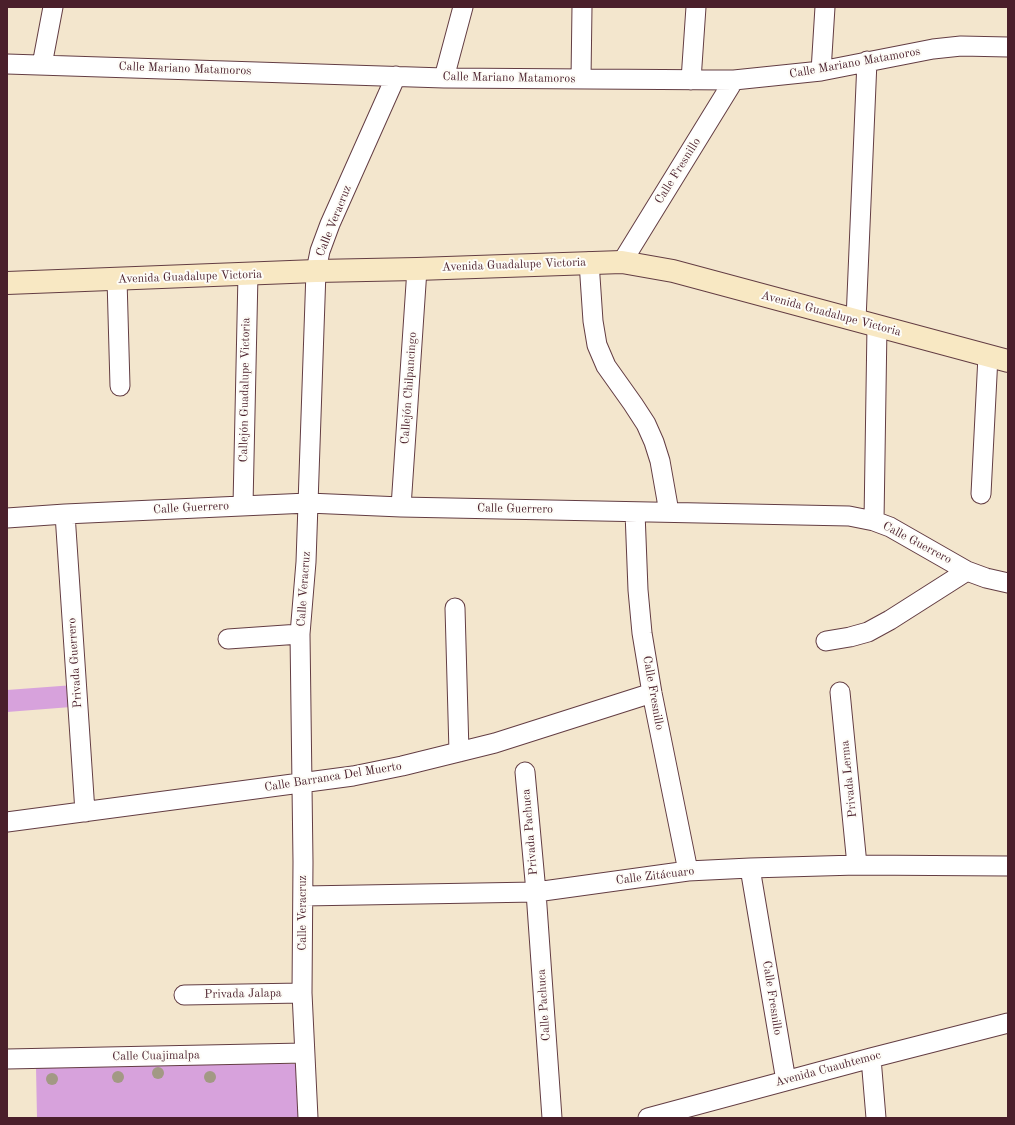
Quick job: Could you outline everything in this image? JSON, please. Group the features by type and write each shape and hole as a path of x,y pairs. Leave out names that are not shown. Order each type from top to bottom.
{"main road":[{"name":"Avenida Guadalupe Victoria","path":"7,283 316,271 622,262 673,271 998,358"}],"street":[{"path":"42,65 53,7"},
{"path":"444,78 463,7"},
{"path":"581,79 582,7"},
{"path":"691,80 696,7"},
{"path":"821,71 825,7"},
{"name":"Calle Mariano Matamoros","path":"7,64 444,78 734,80 821,71 933,49 990,46 1008,47"},
{"path":"856,320 867,62"},
{"name":"Calle Veracruz","path":"308,1118 302,993 303,896 300,634 306,562 316,271 320,251 330,224 396,76"},
{"name":"Calle Fresnillo","path":"622,262 734,80"},
{"path":"588,262 593,321 597,344 606,366 646,424 654,442 660,461 670,512"},
{"name":"Callejón Chilpancingo","path":"401,507 418,269"},
{"name":"Callejón Guadalupe Victoria","path":"243,505 248,274"},
{"path":"117,279 120,386"},
{"path":"874,521 877,326"},
{"path":"981,494 998,358"},
{"name":"Calle Guerrero","path":"7,518 243,505 308,503 401,507 849,516 874,521 890,527 967,571 986,578 1008,583"},
{"name":"Calle Fresnillo","path":"635,512 638,590 642,633 652,693 688,871"},
{"name":"Privada Guerrero","path":"65,514 86,812"},
{"path":"826,641 850,638 868,632 890,620 967,571"},
{"path":"455,608 459,752"},
{"path":"228,639 300,634"},
{"name":"Privada Lerma","path":"840,692 857,865"},
{"name":"Calle Barranca Del Muerto","path":"7,822 353,776 495,743 652,693"},
{"name":"Privada Pachuca","path":"524,772 536,892"},
{"name":"Calle Zitácuaro","path":"303,896 536,892 688,871 750,868 857,865 1008,866"},
{"name":"Calle Fresnillo","path":"750,868 786,1081"},
{"name":"Calle Pachuca","path":"536,892 552,1118"},
{"name":"Privada Jalapa","path":"184,995 302,993"},
{"name":"Avenida Cuauhtemoc","path":"648,1118 1008,1023"},
{"name":"Calle Cuajimalpa","path":"7,1059 304,1053"},
{"path":"871,1058 876,1118"}],"building":[{"path":"74,685 71,707 7,712 7,690"},
{"path":"303,1064 306,1118 37,1118 36,1067"}]}
